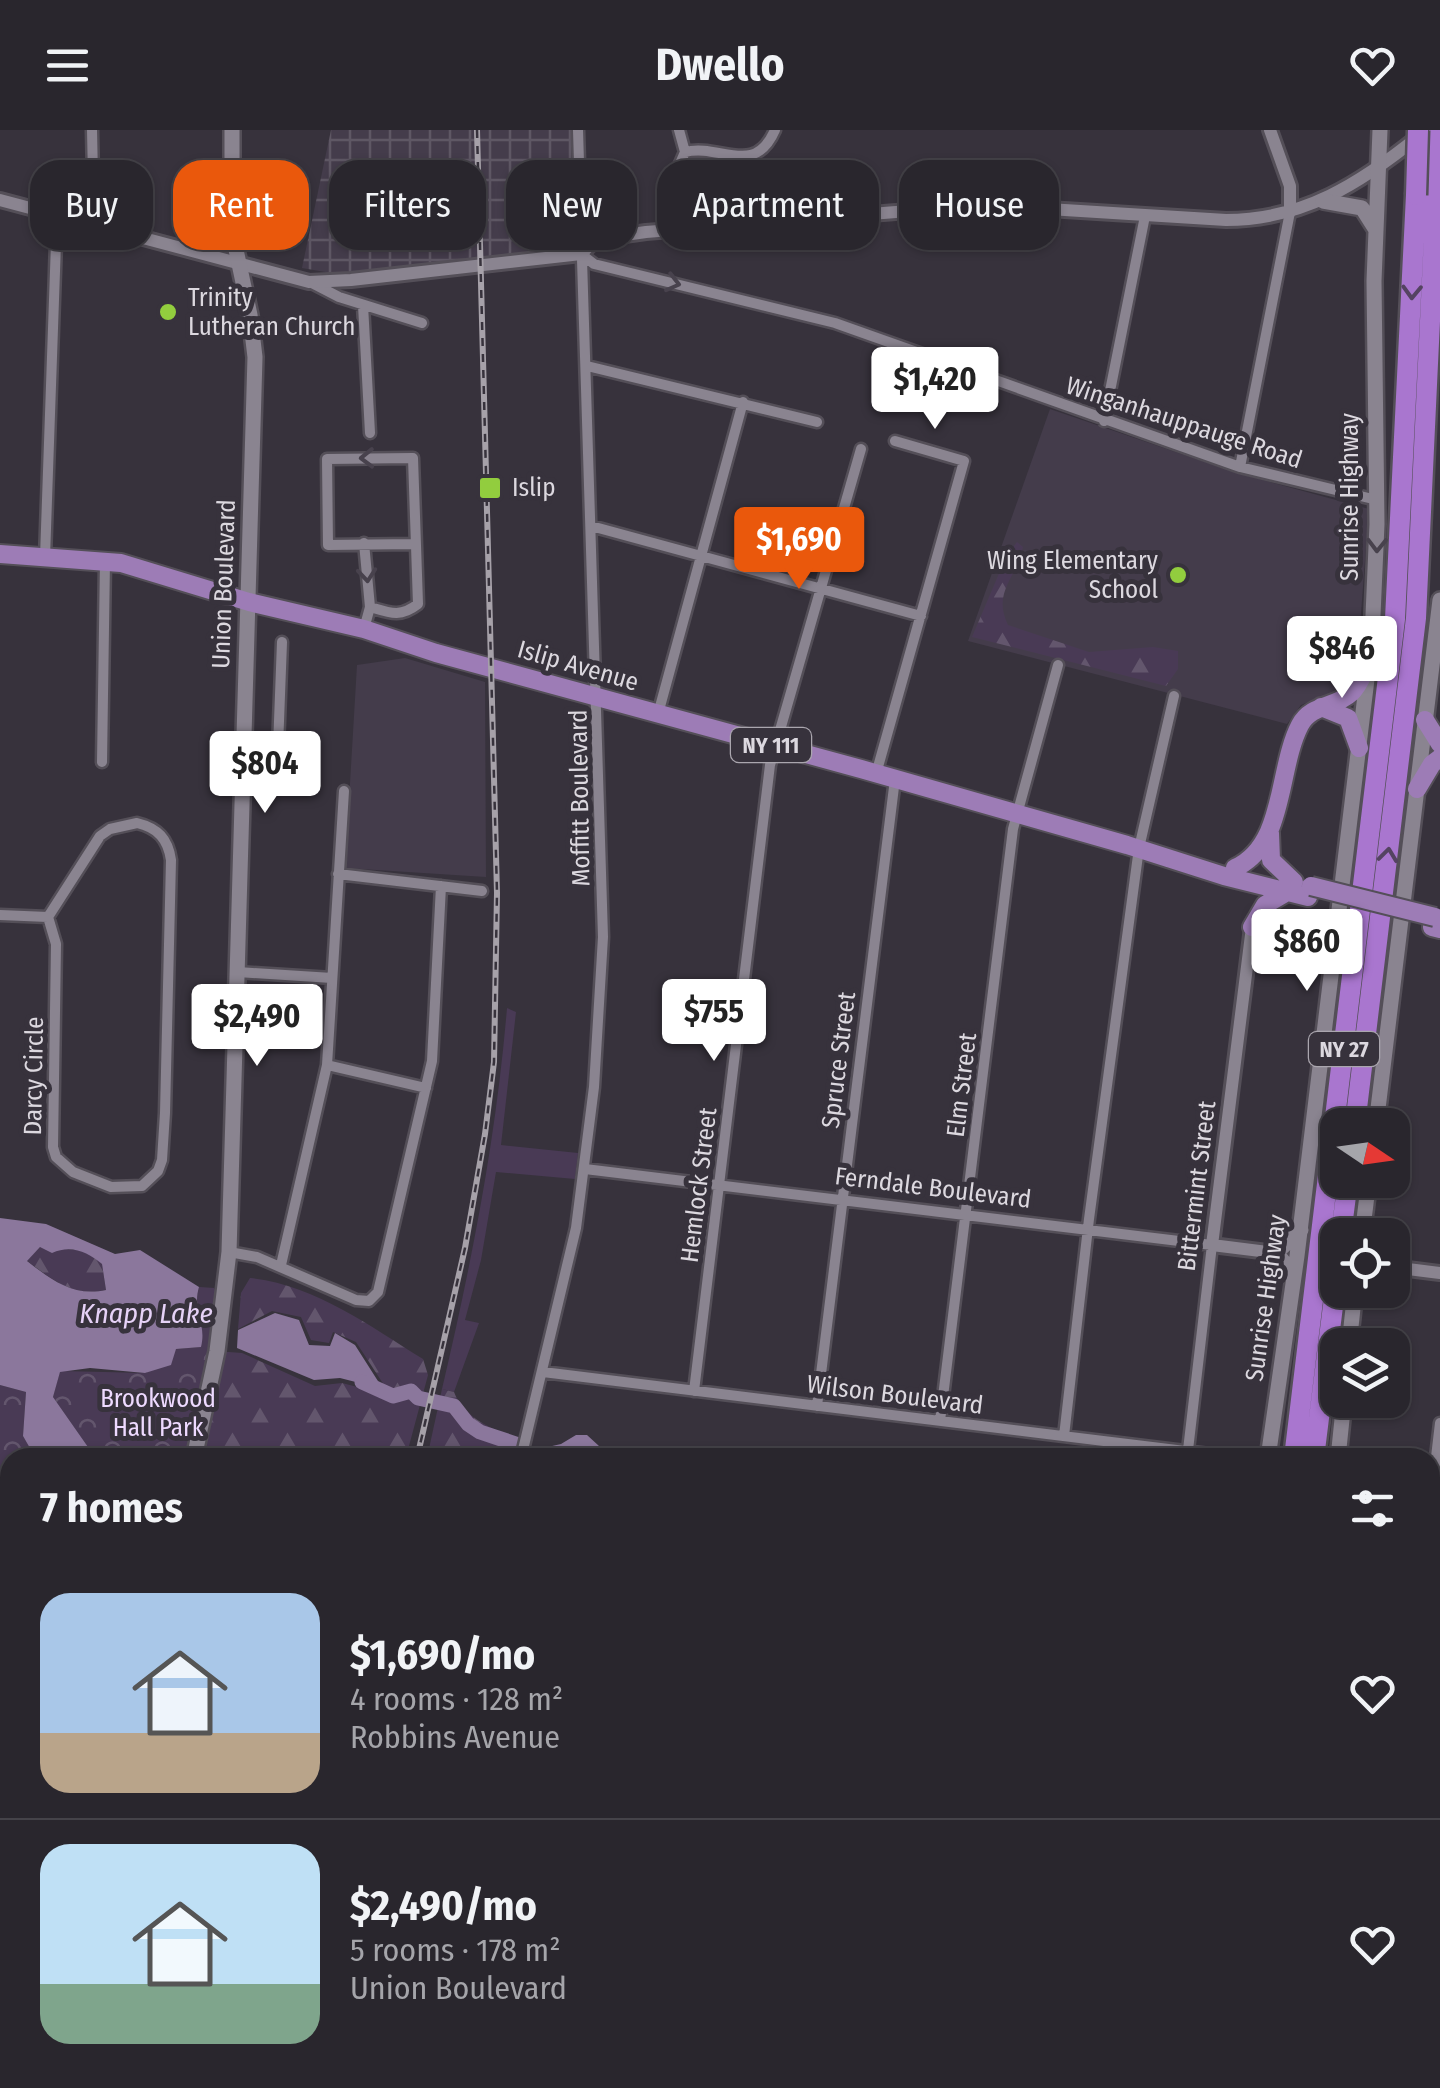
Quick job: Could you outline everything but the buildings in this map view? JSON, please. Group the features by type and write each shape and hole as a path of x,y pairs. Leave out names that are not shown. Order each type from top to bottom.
{"highway":[{"name":"Sunrise Highway","path":"1295,1448 1395,619 1418,130"},
{"name":"NY 27","path":"1357,1108 1416,618 1438,130"},
{"path":"1317,1448 1333,1308"},
{"path":"1286,1448 1303,1378"}],"main road":[{"name":"Union Boulevard","path":"196,1448 214,1370 229,1252 249,602 255,357 232,231 232,130"},
{"name":"Sunrise Highway","path":"1269,1448 1294,1282 1370,660 1377,500 1376,230 1380,130"},
{"path":"1324,201 1358,206 1368,214 1376,230"},
{"name":"Islip Avenue","path":"0,554 121,563 249,602 371,631 597,698 1139,848 1437,923"},
{"path":"1378,1108 1440,600"},
{"path":"1252,927 1239,875 1254,858 1270,828 1299,726 1308,714 1351,693 1370,660"},
{"path":"1320,707 1348,718 1359,748"},
{"path":"1426,720 1440,744"},
{"path":"1417,789 1428,768 1440,758"},
{"path":"1252,927 1264,905 1300,890 1271,860 1270,828"},
{"path":"1294,1282 1288,1266 1276,1252 1300,1230"},
{"path":"1339,1448 1342,1418"}],"street":[{"path":"92,130 93,160"},
{"name":"Moffitt Boulevard","path":"524,1448 576,1228 594,1086 603,937 578,130"},
{"path":"679,130 682,160"},
{"path":"684,152 698,148 740,158 756,154 775,130"},
{"path":"1240,467 1290,212 1290,186 1270,130"},
{"path":"879,213 971,205 1238,220 1290,212 1324,201 1378,168 1427,130"},
{"path":"0,200 30,207"},
{"path":"1104,421 1145,216"},
{"path":"309,282 582,254 596,239 657,232"},
{"path":"153,239 309,282 348,300 422,323"},
{"path":"46,556 56,250"},
{"name":"Winganhauppauge Road","path":"582,254 594,264 835,323 1240,467 1377,500"},
{"path":"348,300 351,280"},
{"path":"363,304 370,433"},
{"path":"587,366 817,422"},
{"path":"658,714 743,402"},
{"path":"876,774 964,461 895,442"},
{"name":"Hemlock Street","path":"694,1390 770,765 861,449"},
{"path":"370,607 406,614 418,604 413,458 326,459 328,545 414,544"},
{"path":"592,526 921,616"},
{"path":"364,543 371,631"},
{"path":"102,762 104,561"},
{"path":"371,631 385,612"},
{"path":"276,774 282,642"},
{"name":"Elm Street","path":"940,1421 1017,814 1058,665"},
{"path":"1064,1436 1139,848 1174,696"},
{"path":"244,749 278,750"},
{"name":"Spruce Street","path":"817,1406 895,779"},
{"path":"281,1265 327,1065 344,791"},
{"name":"Darcy Circle","path":"136,823 156,830 164,838 171,860 162,1160 158,1171 142,1186 122,1189 96,1182 73,1172 56,1157 56,944 48,917 100,836 110,828 136,823"},
{"path":"338,874 482,891"},
{"path":"229,1252 281,1265 356,1300 369,1301 378,1292 432,1062 441,886"},
{"path":"0,916 48,917"},
{"name":"Bittermint Street","path":"1188,1448 1252,927"},
{"path":"238,972 332,978"},
{"path":"327,1065 426,1088"},
{"name":"Ferndale Boulevard","path":"585,1169 1276,1252"},
{"path":"1410,1269 1440,1273"},
{"name":"Wilson Boulevard","path":"543,1372 1170,1448"},
{"path":"1437,1448 1440,1423"}],"shaded area":[{"path":"331,130 571,130 572,160 506,160 506,250 557,250 343,275 302,268 309,250"},
{"name":"Wing Elementary School","path":"1050,409 1237,473 1369,509 1358,652 1355,672 1346,687 1301,705 1287,724 968,641"},
{"path":"405,658 485,682 486,877 345,868 357,665"}],"green space":[{"path":"1017,542 1023,547 1003,603 1008,625 1089,652 1153,647 1178,651 1178,669 1166,686 972,637 1006,557"},
{"path":"507,1008 516,1012 501,1145 578,1153 575,1179 496,1172 481,1260 465,1320 479,1323 454,1392 442,1389 482,1200"},
{"path":"40,1247 88,1251 102,1264 106,1290 83,1291 54,1280 26,1260"},
{"path":"250,1278 296,1289 362,1320 423,1359 428,1375 408,1448 103,1448 144,1377 201,1350 242,1353 315,1386 342,1383 380,1393 384,1385 356,1342 333,1332 329,1343 311,1340 301,1317 272,1311 238,1329 241,1293"},
{"name":"Brookwood Hall Park","path":"199,1287 214,1288 223,1308 195,1448 89,1448 53,1397 60,1371 146,1373 176,1349 200,1347 202,1331 197,1303"},
{"path":"0,1385 26,1392 23,1436 30,1448 0,1448"},
{"path":"442,1389 454,1392 465,1409 481,1422 520,1440 517,1448 429,1448"}],"water":[{"name":"Knapp Lake","path":"0,1218 46,1224 115,1254 140,1250 199,1287 201,1347 176,1349 171,1365 145,1373 90,1368 60,1372 53,1397 89,1448 30,1448 23,1436 26,1392 0,1385","holes":["40,1247 52,1253 85,1253 102,1264 106,1290 73,1289 27,1261"]},
{"name":"Knapp Lake","path":"275,1313 299,1320 309,1345 330,1346 335,1333 355,1345 383,1389 340,1378 314,1380 237,1348 238,1330"},
{"path":"576,1435 587,1435 601,1448 543,1448"}],"waterway":[{"path":"362,1382 393,1396 411,1391 418,1398 454,1406 480,1432 516,1444"}],"railway":[{"path":"419,1448 465,1248 494,1062 497,893 477,130"}],"place":[{"name":"Trinity Lutheran Church","path":"168,312"},
{"name":"Islip","path":"490,488"},
{"name":"Wing Elementary School","path":"1178,575"}]}
